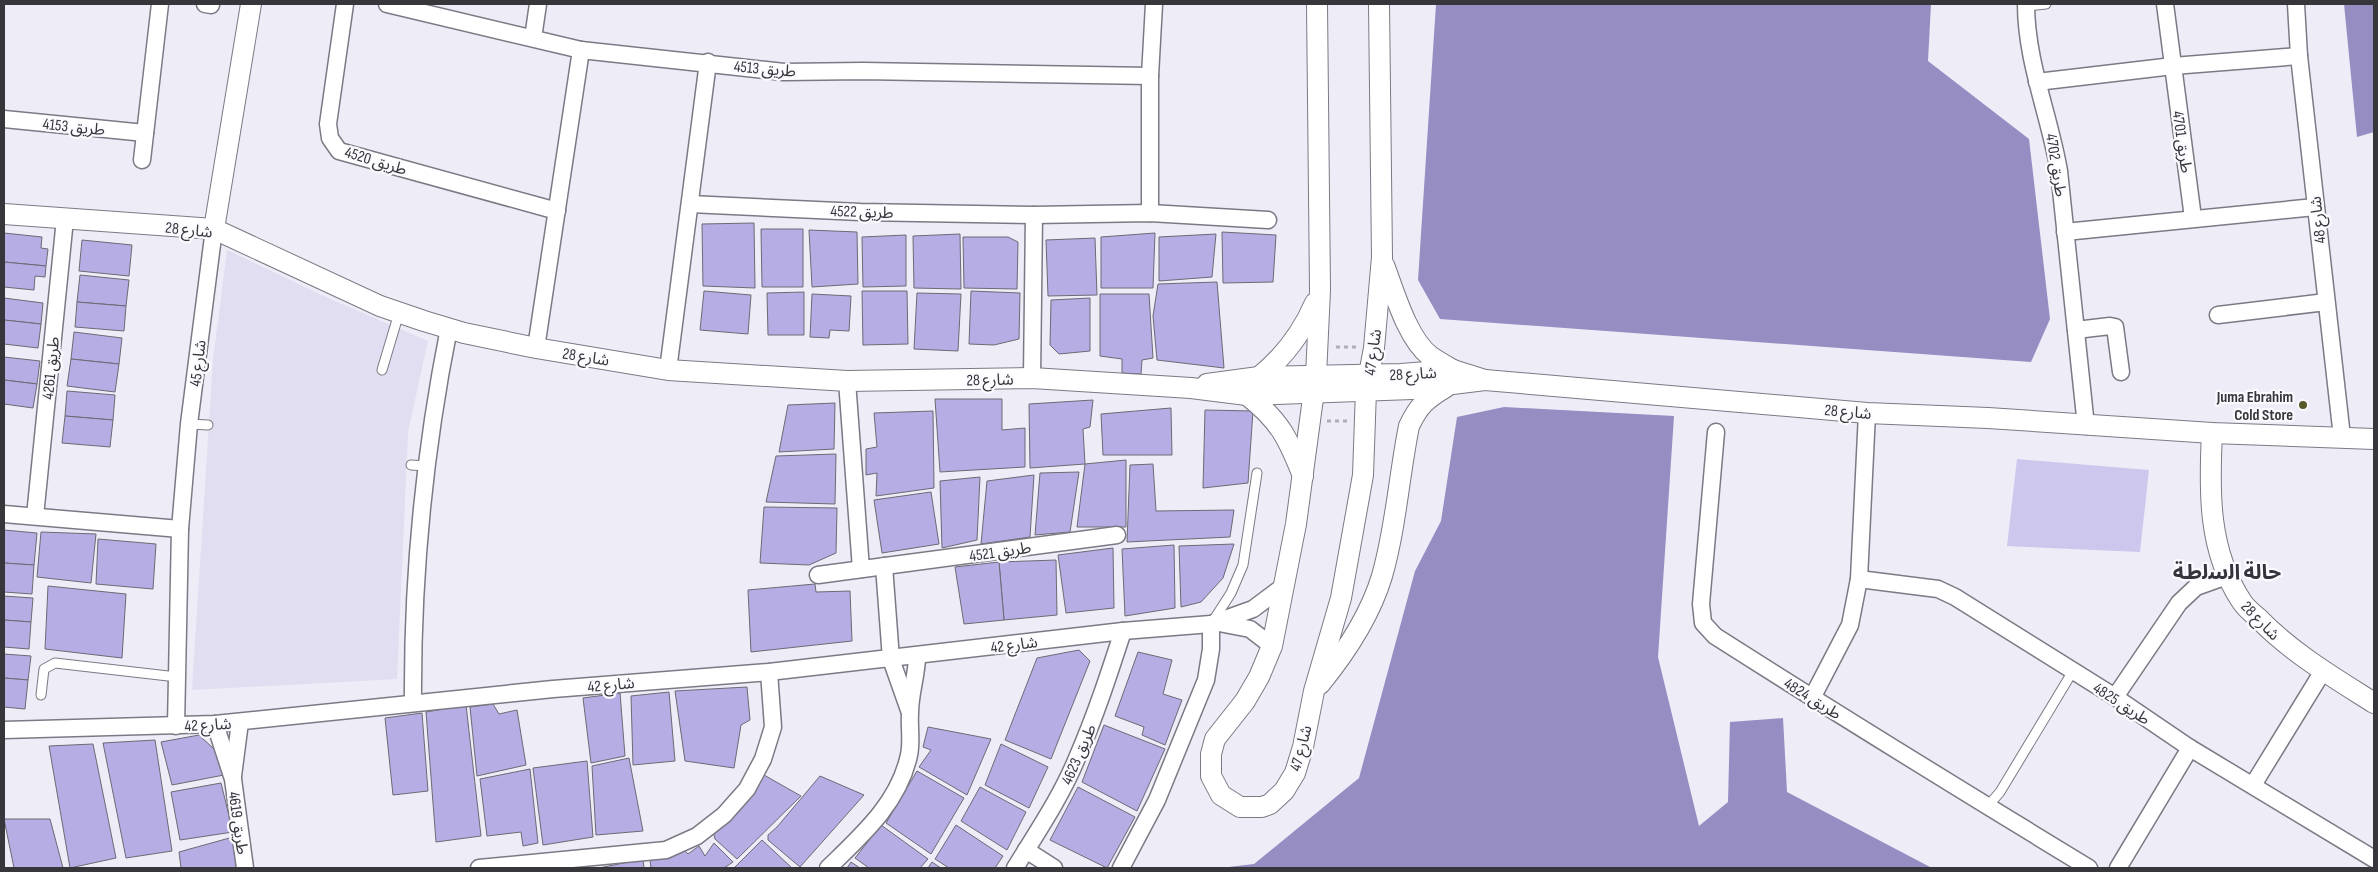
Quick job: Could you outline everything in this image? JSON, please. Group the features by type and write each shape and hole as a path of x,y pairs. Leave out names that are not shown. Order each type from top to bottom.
{"street":[{"path":"142,160 160,4"},
{"name":"شارع 45","path":"176,726 180,529 189,424 214,229 251,4"},
{"name":"طريق 4520","path":"345,4 328,124 330,138 339,151 557,211"},
{"path":"533,38 538,4"},
{"path":"1150,212 1150,76 1154,4"},
{"name":"شارع 47","path":"1317,4 1320,290 1315,385 1303,476 1285,585 1272,646 1259,677 1245,701 1214,738 1211,754 1211,776 1221,795 1240,807 1262,807 1270,804 1284,791 1295,772 1303,747 1314,691 1341,598 1363,475 1367,382 1374,348 1382,257 1379,4"},
{"name":"طريق 4701","path":"2165,4 2193,218"},
{"name":"شارع 48","path":"2296,4 2299,56 2315,207 2342,437"},
{"name":"طريق 4513","path":"397,5 581,50 708,62 784,72 863,70 1150,76"},
{"name":"طريق 4702","path":"2026,5 2028,42 2054,141 2059,171 2086,426"},
{"path":"536,348 581,50"},
{"path":"2037,82 2173,66 2299,56"},
{"path":"668,370 708,62"},
{"name":"طريق 4153","path":"4,119 145,132"},
{"name":"طريق 4522","path":"690,204 860,212 1034,215 1150,212 1268,220"},
{"path":"2065,232 2315,207"},
{"name":"شارع 28","path":"4,214 65,220 214,229 399,313 449,328 536,348 668,370 848,381 1032,378 1191,388 1247,395 1315,385 1452,378 1867,413 1988,418 2212,433 2374,439"},
{"path":"1032,378 1034,215"},
{"name":"طريق 4261","path":"35,516 65,220"},
{"path":"1314,691 1342,657 1364,619 1381,578 1392,534 1409,426 1416,411 1426,398 1452,378 1414,337 1395,295 1382,257"},
{"path":"1259,377 1286,352 1300,333 1320,290"},
{"path":"2218,315 2326,302"},
{"path":"2076,330 2115,327 2121,372"},
{"path":"413,703 418,466 449,328"},
{"name":"شارع 28","path":"1191,388 1220,380 1259,377 1315,385"},
{"path":"848,381 861,569"},
{"path":"1247,395 1274,419 1285,433 1303,476"},
{"path":"1812,698 1850,625 1859,579 1867,413"},
{"name":"طريق 4824","path":"1716,432 1701,604 1703,623 1715,636 1812,698 2089,868"},
{"name":"شارع 28","path":"2212,433 2210,477 2213,525 2227,576 2242,604 2274,636 2323,671 2374,703"},
{"path":"4,514 180,529"},
{"name":"طريق 4521","path":"818,575 1117,535"},
{"path":"884,566 891,659 910,712"},
{"path":"2115,697 2179,603 2196,587 2227,576"},
{"name":"طريق 4825","path":"1859,579 1938,589 1955,597 2115,697 2190,748 2374,859"},
{"name":"شارع 42","path":"1214,623 1253,609 1285,585"},
{"path":"1121,868 1157,800 1206,680 1214,623"},
{"name":"شارع 42","path":"4,730 176,726 240,722 413,703 769,672 1123,631 1214,623 1235,625 1250,630 1272,646"},
{"name":"طريق 4623","path":"1015,868 1055,803 1077,759 1095,714 1123,631"},
{"path":"828,868 870,827 894,793 909,754 910,712 917,656"},
{"path":"2254,785 2323,671"},
{"path":"480,868 509,867 666,850 697,836 724,815 747,790 763,759 773,726 769,672"},
{"name":"طريق 4619","path":"233,779 240,722"},
{"name":"طريق 4619","path":"215,724 233,779 245,868"},
{"path":"2118,868 2190,748"},
{"path":"1026,850 1054,868"}],"lane":[{"path":"2026,5 2046,4"},
{"path":"382,370 399,313"},
{"path":"189,424 208,425"},
{"path":"1214,623 1231,593 1242,565 1257,472"},
{"path":"40,695 44,669 55,663 177,677"},
{"path":"1988,806 2000,792 2073,671"}],"path":[{"path":"1316,347 1374,348"},
{"path":"1311,420 1366,422"}],"shaded area":[{"path":"1436,4 1931,4 1928,61 2029,139 2050,319 2031,362 1440,319 1418,280"},
{"path":"2344,4 2374,4 2374,132 2357,137"},
{"path":"227,250 330,299 428,341 408,432 397,679 192,690 213,360"},
{"path":"1504,407 1674,416 1658,657 1699,826 1728,802 1730,722 1783,718 1787,792 1932,868 1220,868 1254,864 1359,778 1415,571 1441,521 1457,417"},
{"path":"2017,459 2149,470 2140,552 2007,546"}],"building":[{"path":"754,223 755,288 703,286 702,224"},
{"path":"761,229 803,229 803,287 762,287"},
{"path":"809,230 857,232 858,284 812,287"},
{"path":"1222,232 1276,235 1273,282 1223,283"},
{"path":"4,233 42,237 41,248 48,249 46,266 4,262"},
{"path":"1155,233 1153,288 1101,288 1101,237"},
{"path":"960,234 961,289 914,288 913,236"},
{"path":"1216,234 1212,277 1159,281 1159,237"},
{"path":"906,235 906,286 863,287 862,237"},
{"path":"963,237 1008,237 1018,242 1017,289 964,288"},
{"path":"1095,238 1097,295 1048,296 1046,240"},
{"path":"82,240 132,245 129,276 79,271"},
{"path":"4,262 46,266 45,277 35,276 34,290 4,287"},
{"path":"80,275 129,280 126,306 77,302"},
{"path":"1217,282 1224,368 1157,360 1153,316 1158,284"},
{"path":"704,291 751,295 748,334 700,330"},
{"path":"862,291 907,291 908,344 863,345"},
{"path":"971,291 1020,293 1019,339 994,345 969,344"},
{"path":"804,292 804,335 768,335 767,293"},
{"path":"917,293 961,294 958,351 914,349"},
{"path":"812,294 851,296 849,331 830,330 829,338 810,337"},
{"path":"1100,294 1149,294 1153,358 1142,360 1141,374 1122,373 1122,359 1100,356"},
{"path":"4,298 43,303 41,324 4,320"},
{"path":"1090,298 1090,351 1059,354 1050,345 1051,300"},
{"path":"77,302 126,306 124,331 75,327"},
{"path":"4,320 41,324 38,348 4,344"},
{"path":"74,332 122,338 119,364 71,359"},
{"path":"4,357 40,361 37,384 4,380"},
{"path":"71,359 119,364 115,392 67,386"},
{"path":"4,380 37,384 33,408 4,404"},
{"path":"67,391 115,395 113,420 65,416"},
{"path":"935,399 1002,399 1002,430 1025,428 1025,467 940,472"},
{"path":"1093,400 1090,427 1083,429 1085,464 1030,468 1029,404"},
{"path":"835,403 834,449 779,452 788,405"},
{"path":"1171,408 1172,455 1103,455 1101,414"},
{"path":"1205,410 1253,411 1248,483 1203,488"},
{"path":"933,411 934,488 876,496 877,473 866,475 866,449 877,447 874,413"},
{"path":"65,416 113,420 110,447 62,443"},
{"path":"836,454 835,504 766,502 776,456"},
{"path":"1126,460 1126,527 1077,527 1085,464"},
{"path":"1153,464 1156,511 1234,510 1230,537 1127,542 1130,465"},
{"path":"1079,472 1070,532 1035,535 1040,473"},
{"path":"1034,475 1030,537 981,544 987,481"},
{"path":"980,477 977,540 942,548 940,481"},
{"path":"931,492 939,544 882,553 874,500"},
{"path":"764,507 837,508 836,553 809,565 760,563"},
{"path":"4,530 37,533 34,565 4,563"},
{"path":"41,532 96,534 91,583 37,577"},
{"path":"98,539 156,544 153,589 96,584"},
{"path":"1234,544 1223,578 1201,602 1181,607 1179,546"},
{"path":"1174,545 1175,608 1125,616 1122,549"},
{"path":"1113,548 1114,608 1066,613 1058,555"},
{"path":"1056,560 1057,615 1004,620 999,562"},
{"path":"999,562 1004,620 964,624 955,567"},
{"path":"4,563 34,565 32,594 4,592"},
{"path":"815,584 816,592 850,591 852,641 751,652 748,590"},
{"path":"48,586 126,594 122,658 45,649"},
{"path":"4,596 33,598 31,622 4,620"},
{"path":"4,620 31,622 29,649 4,647"},
{"path":"1079,650 1090,661 1051,759 1005,740 1037,658"},
{"path":"1138,652 1172,660 1163,694 1182,700 1165,745 1142,735 1144,727 1115,716"},
{"path":"4,654 31,656 28,680 4,678"},
{"path":"4,678 28,680 25,709 4,707"},
{"path":"747,687 750,720 741,725 734,768 685,761 675,691"},
{"path":"669,692 675,761 633,765 631,696"},
{"path":"620,693 625,756 591,763 583,698"},
{"path":"493,704 499,714 517,710 526,765 477,776 470,707"},
{"path":"466,705 481,836 436,842 426,712"},
{"path":"422,713 428,791 393,795 385,718"},
{"path":"1104,725 1165,749 1137,811 1082,782"},
{"path":"928,727 991,739 967,795 919,767 931,750 923,747"},
{"path":"199,735 214,749 224,775 172,785 161,742"},
{"path":"155,740 172,851 126,858 103,743"},
{"path":"93,744 116,858 70,868 49,746"},
{"path":"1001,744 1048,767 1029,808 985,785"},
{"path":"629,758 643,831 596,835 592,766"},
{"path":"587,761 593,837 543,845 533,768"},
{"path":"530,769 538,843 523,846 521,832 487,836 480,779"},
{"path":"917,771 964,798 931,854 886,823"},
{"path":"764,775 801,796 737,859 715,839 713,831 753,790"},
{"path":"820,776 864,795 800,867 768,840 768,835"},
{"path":"221,783 233,832 180,840 171,792"},
{"path":"980,787 1026,812 1007,850 961,821"},
{"path":"1078,787 1135,817 1107,868 1050,840"},
{"path":"4,819 50,819 63,868 14,868"},
{"path":"881,825 928,859 920,868 869,868 855,858"},
{"path":"956,825 1003,856 995,868 949,868 935,859"},
{"path":"233,837 237,868 181,868 179,852"},
{"path":"762,840 792,868 734,868"},
{"path":"714,843 733,862 724,868 651,868 650,859 682,848 688,854 699,846 705,856"},
{"path":"643,859 644,868 599,868"},
{"path":"851,862 860,868 847,868"},
{"path":"932,862 941,868 928,868"}],"place":[{"name":"Juma Ebrahim Cold Store","path":"2303,405"}],"district":[{"name":"ﺣﺎﻟﺔ اﻟﺳﻟطﺔ","path":"2227,572"}]}
